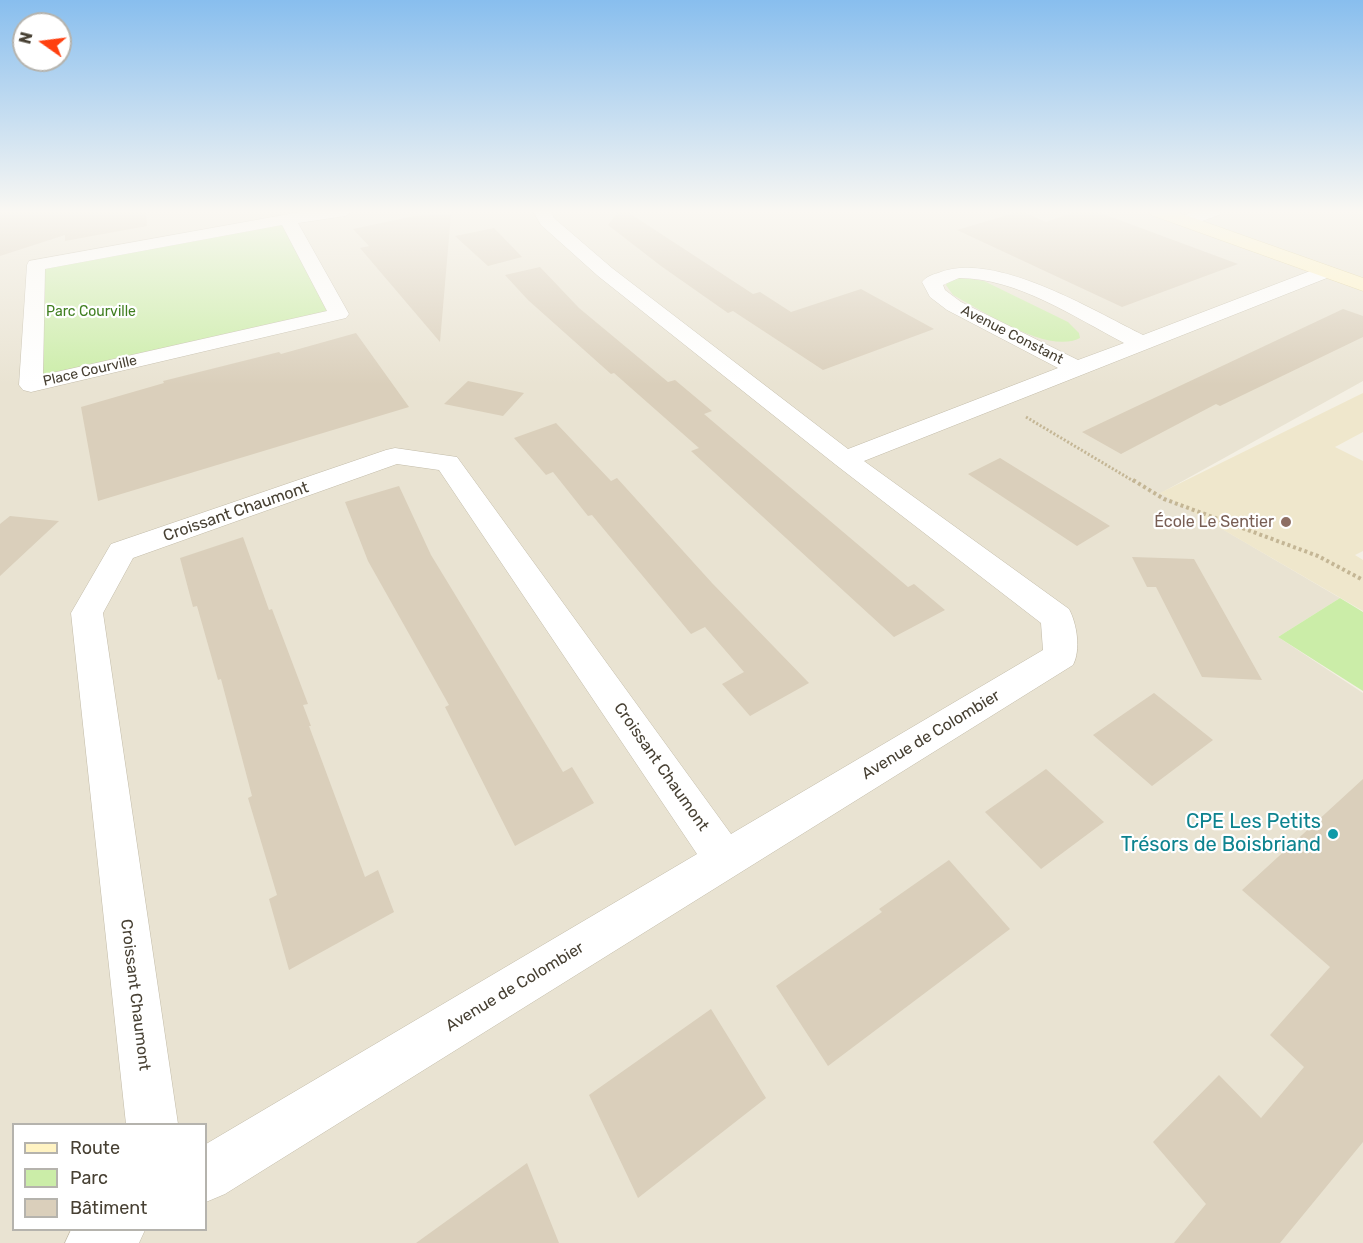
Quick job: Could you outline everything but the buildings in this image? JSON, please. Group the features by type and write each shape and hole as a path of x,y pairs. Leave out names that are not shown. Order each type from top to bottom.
{"main road":[{"path":"1317,269 1363,285"}],"street":[{"name":"Place Courville","path":"36,269 31,385 339,314 314,269"},
{"name":"Avenue de Colombier","path":"207,1174 1061,656 1057,618 845,459 602,269"},
{"name":"Avenue Constant","path":"1075,368 954,306 937,293 932,282 959,272 982,273 1065,305 1140,342"},
{"name":"Avenue Constant","path":"845,459 1140,342 1325,272"},
{"name":"Croissant Chaumont","path":"152,1123 87,613 122,551 395,456 448,463 726,860"},
{"path":"94,1243 114,1231"}],"path":[{"path":"997,399 1164,499 1318,556 1363,580"}],"shaded area":[{"path":"0,269 1363,269 1363,381 1161,493 1340,598 1278,637 1363,693 1363,1243 0,1243"},
{"name":"École Le Sentier","path":"1363,393 1363,432 1335,447 1363,461 1363,551 1355,555 1363,560 1363,611 1160,493"}],"green space":[{"name":"Parc Courville","path":"36,269 317,269 344,312 32,382"},
{"path":"960,277 984,281 1068,322 1079,333 1080,338 1067,342 1051,341 998,320 953,295 946,285"},
{"path":"1340,598 1363,612 1363,691 1278,637"}],"place":[{"name":"École Le Sentier","path":"1286,522"},
{"name":"CPE Les Petits Trésors de Boisbriand","path":"1333,834"}]}
